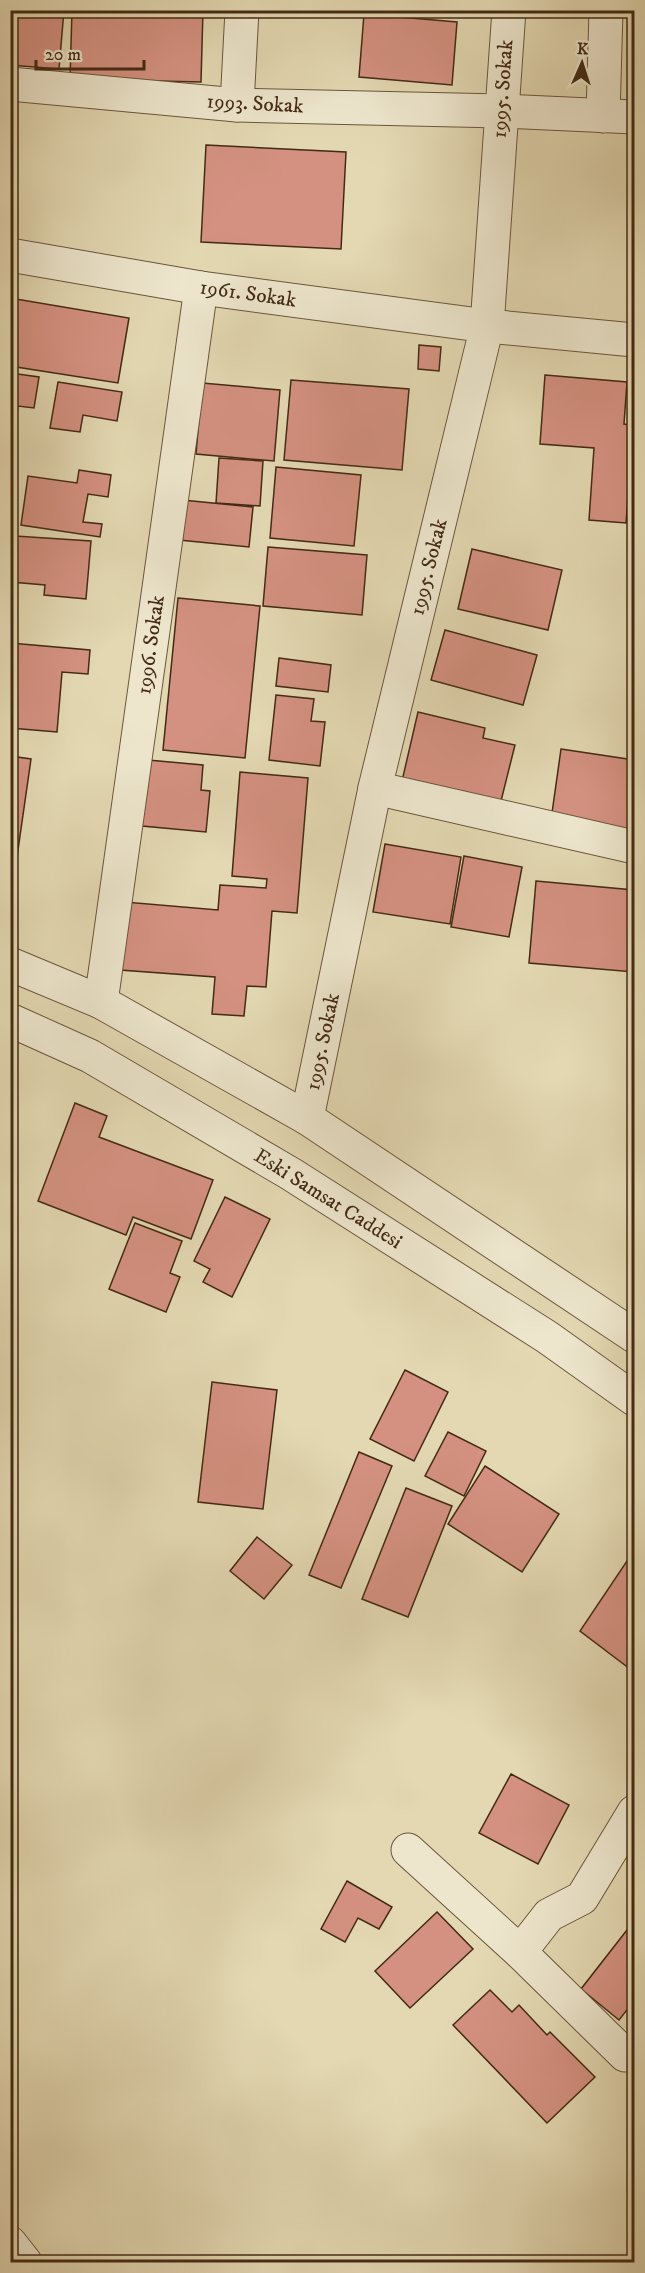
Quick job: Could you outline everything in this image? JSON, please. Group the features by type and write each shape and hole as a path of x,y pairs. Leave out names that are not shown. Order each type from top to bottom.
{"street":[{"path":"237,105 242,10"},
{"name":"1995. Sokak","path":"307,1118 375,788 487,326 509,10"},
{"path":"606,10 619,116"},
{"name":"1993. Sokak","path":"10,84 237,105 619,116"},
{"name":"1961. Sokak","path":"10,255 201,288 487,326 634,340"},
{"name":"1996. Sokak","path":"101,1002 201,288"},
{"path":"375,788 634,847"},
{"path":"10,964 101,1002 307,1118 634,1336"},
{"name":"Eski Samsat Caddesi","path":"10,1020 90,1056 291,1174 547,1337 634,1398"},
{"path":"520,1952 549,1916 582,1898 634,1812"},
{"path":"408,1850 520,1952 625,2055"},
{"path":"10,2243 26,2262"}],"building":[{"path":"10,10 64,10 59,69 10,65"},
{"path":"72,10 203,10 201,82 70,79"},
{"path":"364,14 457,22 452,85 359,77"},
{"path":"630,36 634,36 634,97 629,97"},
{"path":"206,145 346,152 341,249 201,242"},
{"path":"10,298 129,318 118,383 10,366"},
{"path":"419,345 441,347 439,371 418,369"},
{"path":"10,373 39,377 34,408 18,406 11,451"},
{"path":"545,375 627,382 624,424 633,425 626,523 589,520 594,448 540,444"},
{"path":"291,380 409,389 402,470 284,460"},
{"path":"58,382 122,392 117,421 83,415 80,432 50,428"},
{"path":"202,383 280,390 274,461 196,454"},
{"path":"219,458 263,461 260,506 216,503"},
{"path":"276,467 361,475 354,546 270,538"},
{"path":"79,470 111,475 108,497 88,494 83,522 102,524 100,537 21,525 28,476 77,483"},
{"path":"172,499 253,507 249,547 169,539"},
{"path":"15,536 91,541 86,599 44,595 45,585 11,582"},
{"path":"268,547 367,555 362,615 263,606"},
{"path":"472,549 562,570 548,630 458,609"},
{"path":"178,598 260,606 245,758 163,750"},
{"path":"445,630 537,655 523,705 431,680"},
{"path":"10,643 90,650 88,674 62,672 57,732 10,728"},
{"path":"279,658 331,665 328,692 276,686"},
{"path":"276,695 314,699 311,721 325,722 320,766 269,760"},
{"path":"418,712 485,728 483,738 515,745 500,805 402,781"},
{"path":"561,749 634,760 634,833 551,820"},
{"path":"10,756 31,759 17,857 10,856"},
{"path":"148,760 203,765 201,790 210,791 206,832 142,826"},
{"path":"240,772 308,778 297,913 272,911 266,987 247,986 244,1016 212,1014 215,977 120,970 125,902 218,910 220,885 266,888 267,879 232,876"},
{"path":"385,844 461,857 450,924 373,912"},
{"path":"464,856 522,867 509,937 451,927"},
{"path":"536,881 634,890 634,972 529,963"},
{"path":"75,1103 107,1116 99,1137 213,1180 191,1239 133,1217 126,1235 38,1201"},
{"path":"225,1197 270,1219 232,1297 203,1282 210,1269 194,1261"},
{"path":"135,1223 182,1241 170,1273 180,1277 166,1312 109,1289"},
{"path":"405,1370 448,1392 414,1461 370,1439"},
{"path":"212,1382 277,1390 263,1509 198,1502"},
{"path":"448,1432 486,1451 464,1496 425,1476"},
{"path":"359,1452 392,1466 341,1588 309,1575"},
{"path":"485,1466 559,1514 522,1572 448,1524"},
{"path":"406,1488 452,1506 408,1617 362,1599"},
{"path":"257,1537 292,1565 264,1599 230,1571"},
{"path":"631,1555 634,1557 634,1672 580,1631"},
{"path":"511,1774 569,1805 538,1864 479,1833"},
{"path":"347,1881 392,1907 379,1929 358,1918 345,1942 321,1929"},
{"path":"437,1912 473,1949 410,2008 375,1971"},
{"path":"634,1921 634,2001 619,2020 581,1989"},
{"path":"490,1990 512,2012 519,2005 547,2035 550,2032 595,2077 547,2123 453,2025"}]}
